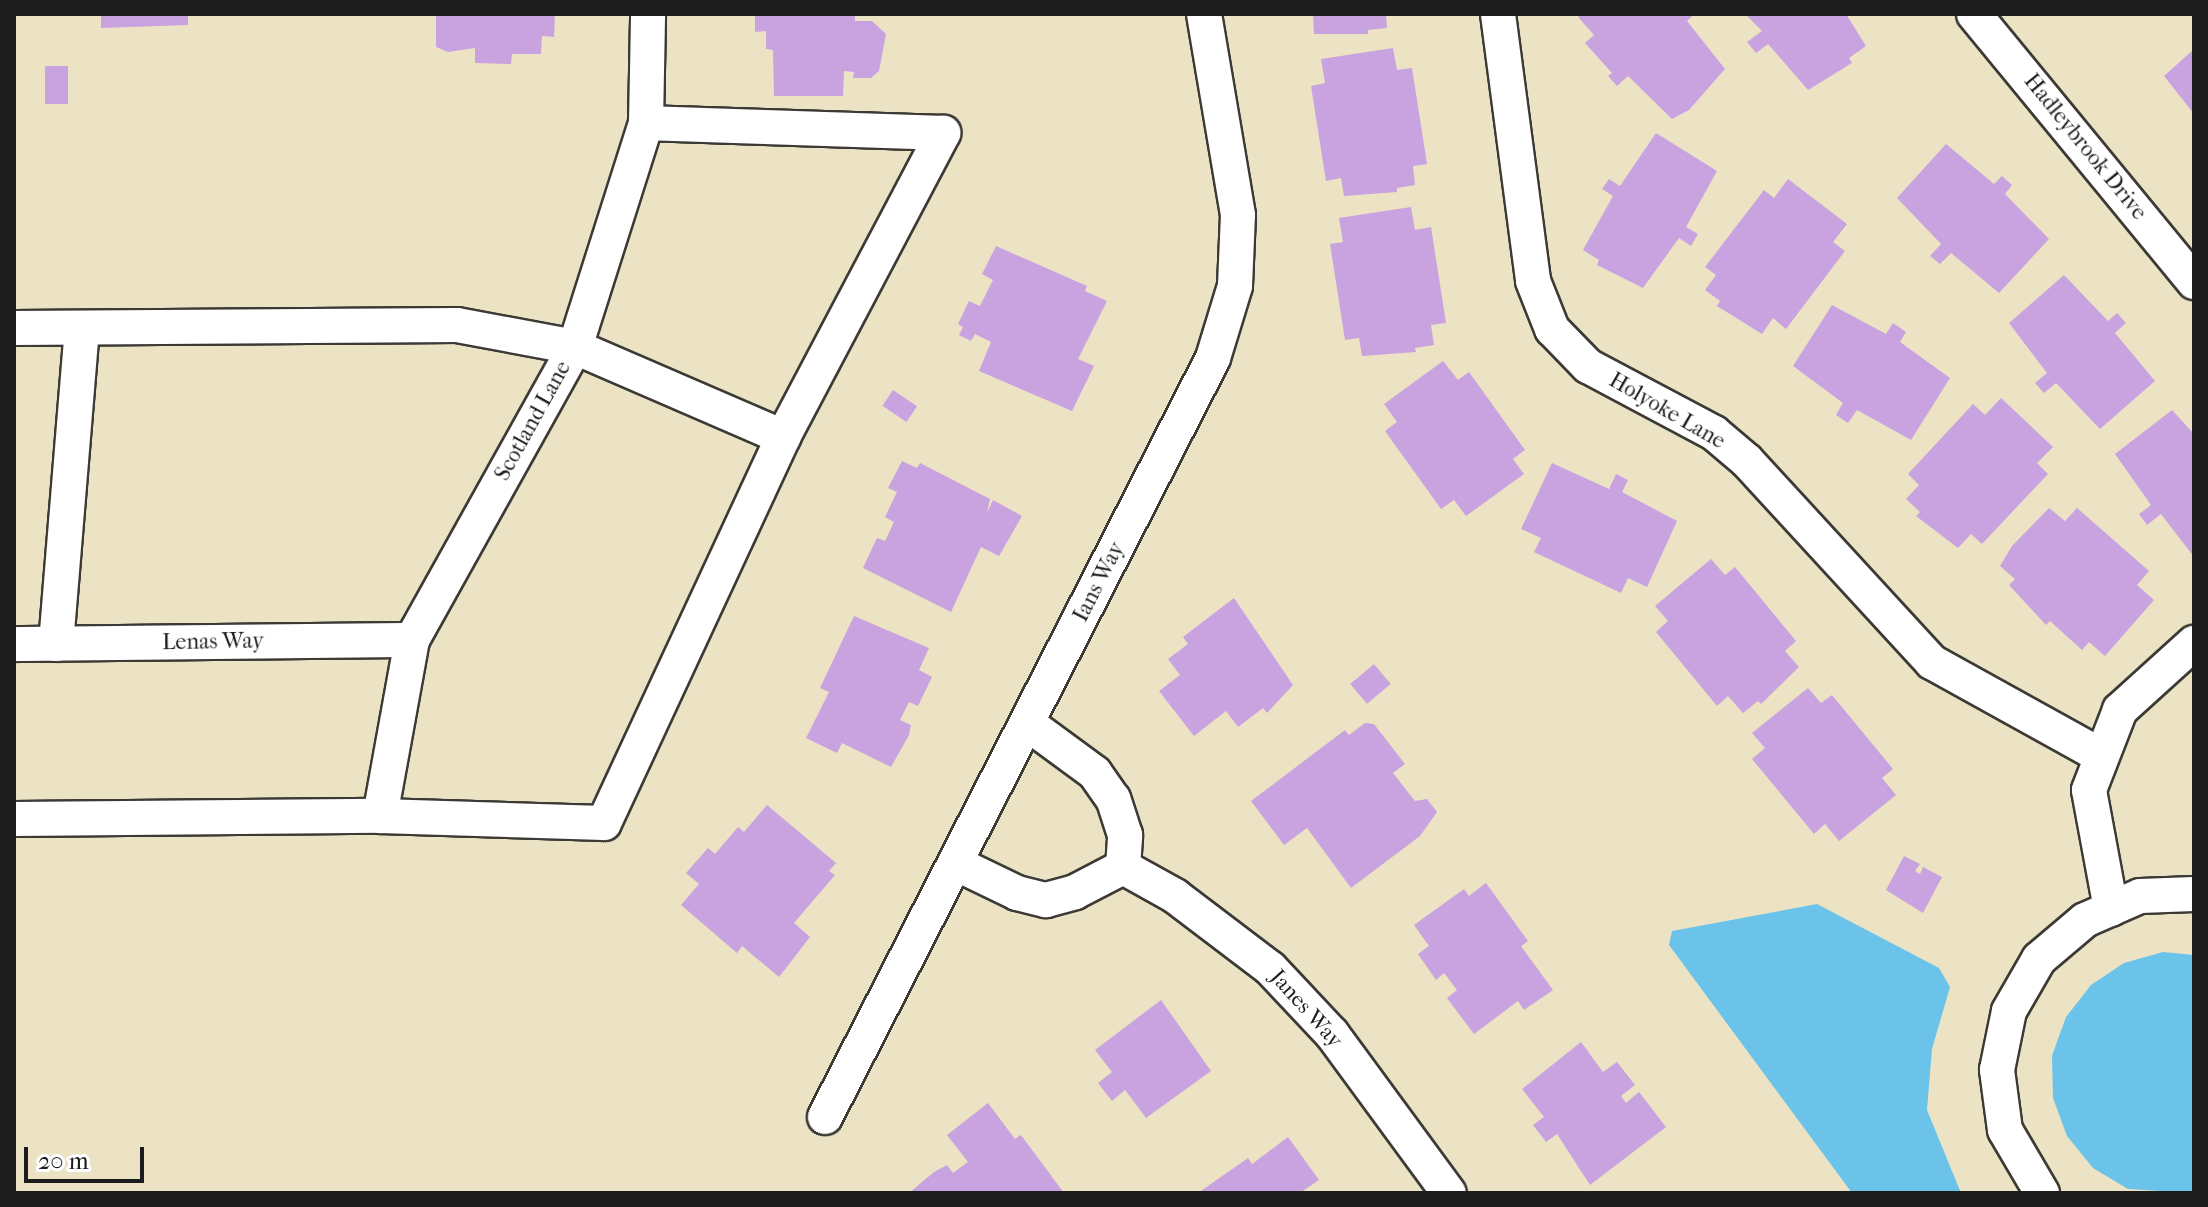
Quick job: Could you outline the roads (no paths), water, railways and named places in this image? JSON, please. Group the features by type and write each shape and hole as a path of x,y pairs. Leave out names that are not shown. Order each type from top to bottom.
{"street":[{"name":"Scotland Lane","path":"380,816 412,640 575,347 646,123 648,14"},
{"name":"Ians Way","path":"825,1117 1213,358 1235,286 1238,215 1204,14"},
{"name":"Holyoke Lane","path":"1498,14 1533,281 1552,329 1588,366 1714,433 1747,461 1932,662 2100,755"},
{"name":"Hadleybrook Drive","path":"1974,14 2194,282"},
{"path":"14,819 380,816 604,823 783,437 943,133 646,123"},
{"path":"14,328 82,331 457,325 575,347 783,437"},
{"path":"56,644 82,331"},
{"name":"Lenas Way","path":"14,644 412,640"},
{"path":"2111,909 2089,790 2120,710 2194,643"},
{"path":"955,863 1017,893 1046,900 1075,892 1123,867 1125,835 1113,799 1095,773 1027,723"},
{"name":"Janes Way","path":"1123,867 1175,896 1270,968 1332,1034 1449,1193"},
{"path":"2042,1193 2005,1130 1997,1070 2009,1011 2039,959 2085,920 2140,896 2194,894"}],"water":[{"path":"1817,904 1939,968 1950,987 1932,1049 1927,1110 1961,1193 1852,1193 1669,945 1672,931"},
{"path":"2163,952 2194,955 2194,1193 2128,1189 2093,1168 2067,1136 2053,1098 2052,1056 2066,1017 2091,985 2124,963"}]}
